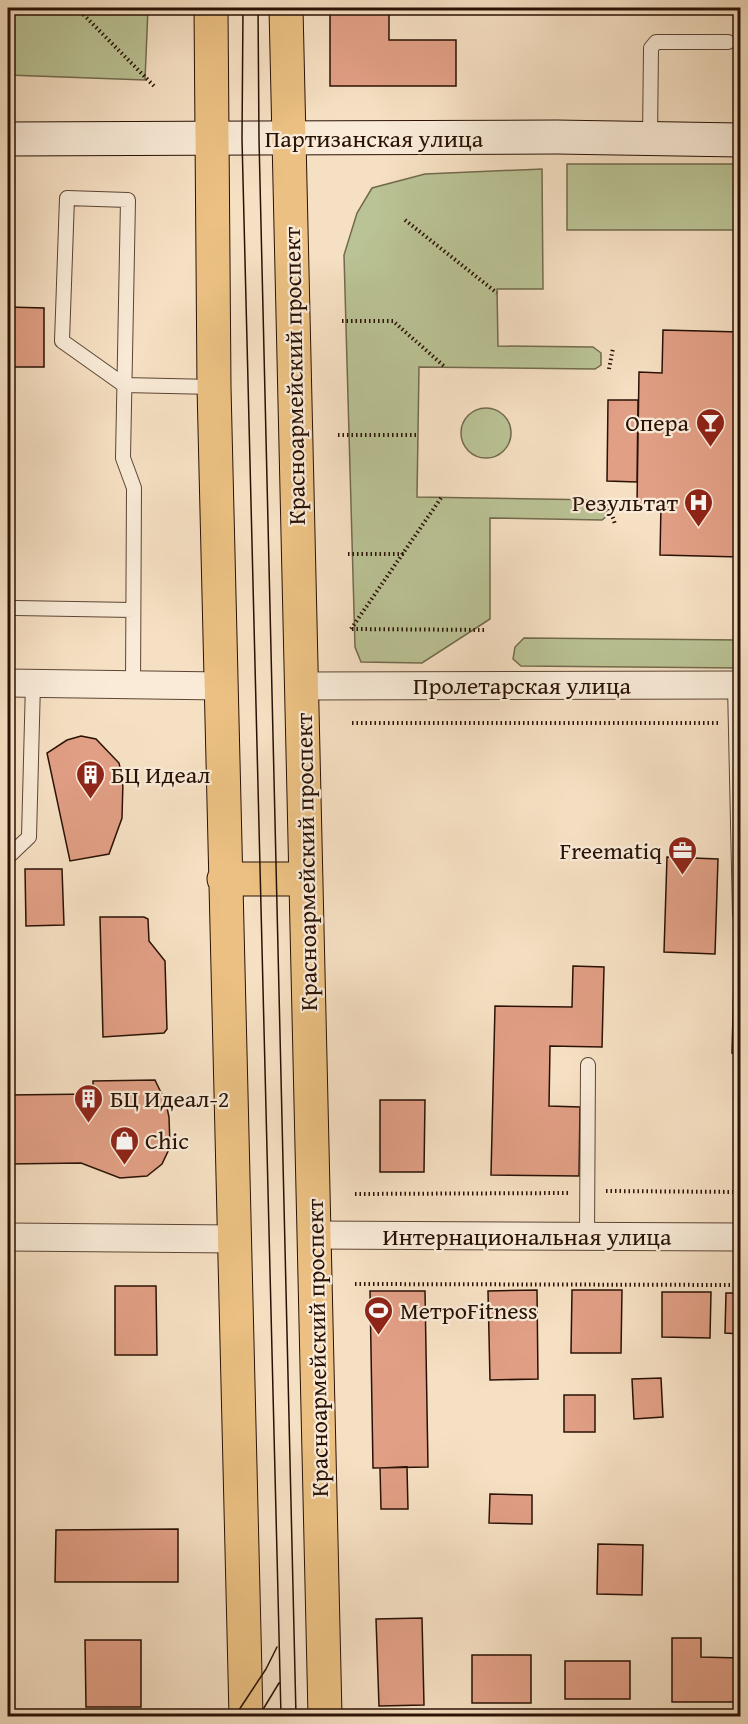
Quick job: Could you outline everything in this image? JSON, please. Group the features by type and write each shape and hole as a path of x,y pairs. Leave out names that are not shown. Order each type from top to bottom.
{"main road":[{"path":"211,8 210,138 224,879 246,1716"},
{"name":"Красноармейский проспект","path":"286,8 325,1716"},
{"name":"Партизанская улица","path":"8,139 650,138 741,140"},
{"path":"224,879 306,879"}],"street":[{"path":"20,683 221,686"},
{"name":"Пролетарская улица","path":"303,686 738,685"},
{"name":"Интернациональная улица","path":"314,1235 741,1237"},
{"path":"8,1237 234,1239"}],"lane":[{"path":"650,138 651,48 656,42 728,42"},
{"path":"133,686 134,488 123,458 124,385 129,200 67,198 62,341 124,385 214,387"},
{"path":"15,608 133,610"},
{"path":"8,857 29,837 20,683"},
{"path":"738,685 735,723 740,915"},
{"path":"587,1236 588,1065"}],"path":[{"path":"77,8 154,86"},
{"path":"405,220 497,293"},
{"path":"342,321 393,321 446,367"},
{"path":"609,369 613,348"},
{"path":"338,435 417,435"},
{"path":"441,498 351,629 486,630"},
{"path":"607,500 615,524"},
{"path":"348,554 404,554"},
{"path":"352,723 735,723"},
{"path":"355,1194 741,1192"},
{"path":"355,1284 741,1285"},
{"path":"362,1712 741,1713"}],"green space":[{"path":"8,8 148,8 145,80 8,75"},
{"path":"567,164 740,164 740,230 567,230"},
{"path":"542,169 543,289 497,289 498,346 593,347 601,353 601,365 595,369 419,367 417,497 601,500 607,504 607,516 602,520 490,518 490,619 422,663 361,662 355,647 344,255 357,213 372,188 425,174"},
{"path":"486,408 504,415 511,433 504,451 486,458 468,451 461,433 468,415"},
{"path":"524,638 740,640 740,668 521,666 513,659 515,647"}],"building":[{"path":"330,8 389,8 389,40 456,40 456,86 330,86"},
{"path":"8,307 44,308 44,367 8,367"},
{"path":"663,330 740,332 740,557 660,555 661,505 637,504 639,372 662,373"},
{"path":"608,400 638,400 637,482 607,481"},
{"name":"БЦ Идеал","path":"81,736 96,739 119,763 123,780 122,818 109,854 70,861 47,753 67,740"},
{"path":"667,857 718,859 715,954 664,952"},
{"path":"25,869 62,869 64,925 26,926"},
{"path":"100,917 144,917 148,919 149,941 165,961 167,1029 164,1033 103,1037"},
{"path":"735,940 740,940 740,1054 732,1053"},
{"path":"573,966 604,967 602,1047 550,1046 549,1106 580,1107 579,1176 491,1175 495,1006 572,1007"},
{"name":"БЦ Идеал-2","path":"155,1080 166,1103 170,1147 162,1164 147,1176 120,1178 81,1163 8,1164 8,1095 93,1094 93,1081"},
{"path":"380,1100 425,1100 424,1172 380,1172"},
{"path":"115,1286 156,1286 157,1355 115,1355"},
{"path":"537,1290 538,1379 490,1380 488,1291"},
{"path":"572,1290 622,1290 621,1353 571,1353"},
{"path":"370,1291 425,1291 428,1467 373,1468"},
{"path":"662,1292 711,1292 710,1338 662,1337"},
{"path":"726,1293 740,1293 740,1334 725,1333"},
{"path":"661,1378 663,1417 634,1419 632,1379"},
{"path":"564,1395 595,1395 595,1432 564,1432"},
{"path":"407,1467 408,1509 381,1509 380,1468"},
{"path":"490,1494 532,1495 532,1524 489,1523"},
{"path":"178,1529 178,1582 55,1582 56,1530"},
{"path":"598,1544 643,1545 642,1595 597,1594"},
{"path":"422,1618 424,1705 379,1706 376,1619"},
{"path":"672,1638 701,1638 701,1657 740,1658 740,1702 672,1702"},
{"path":"85,1640 141,1640 141,1707 86,1707"},
{"path":"472,1655 531,1655 531,1703 472,1703"},
{"path":"565,1661 630,1661 630,1699 565,1699"},
{"path":"8,1663 14,1663 14,1706 8,1706"}],"tram line":[{"path":"243,8 242,139 281,1716"},
{"path":"258,8 259,139 296,1716"},
{"path":"235,1716 266,1669 277,1647"},
{"path":"259,1716 279,1683"}],"place":[{"name":"Опера","path":"710,448"},
{"name":"Результат","path":"699,528"},
{"name":"БЦ Идеал","path":"90,800"},
{"name":"Freematiq","path":"683,876"},
{"name":"БЦ Идеал-2","path":"89,1124"},
{"name":"Chic","path":"124,1166"},
{"name":"МетроFitness","path":"379,1336"}]}
